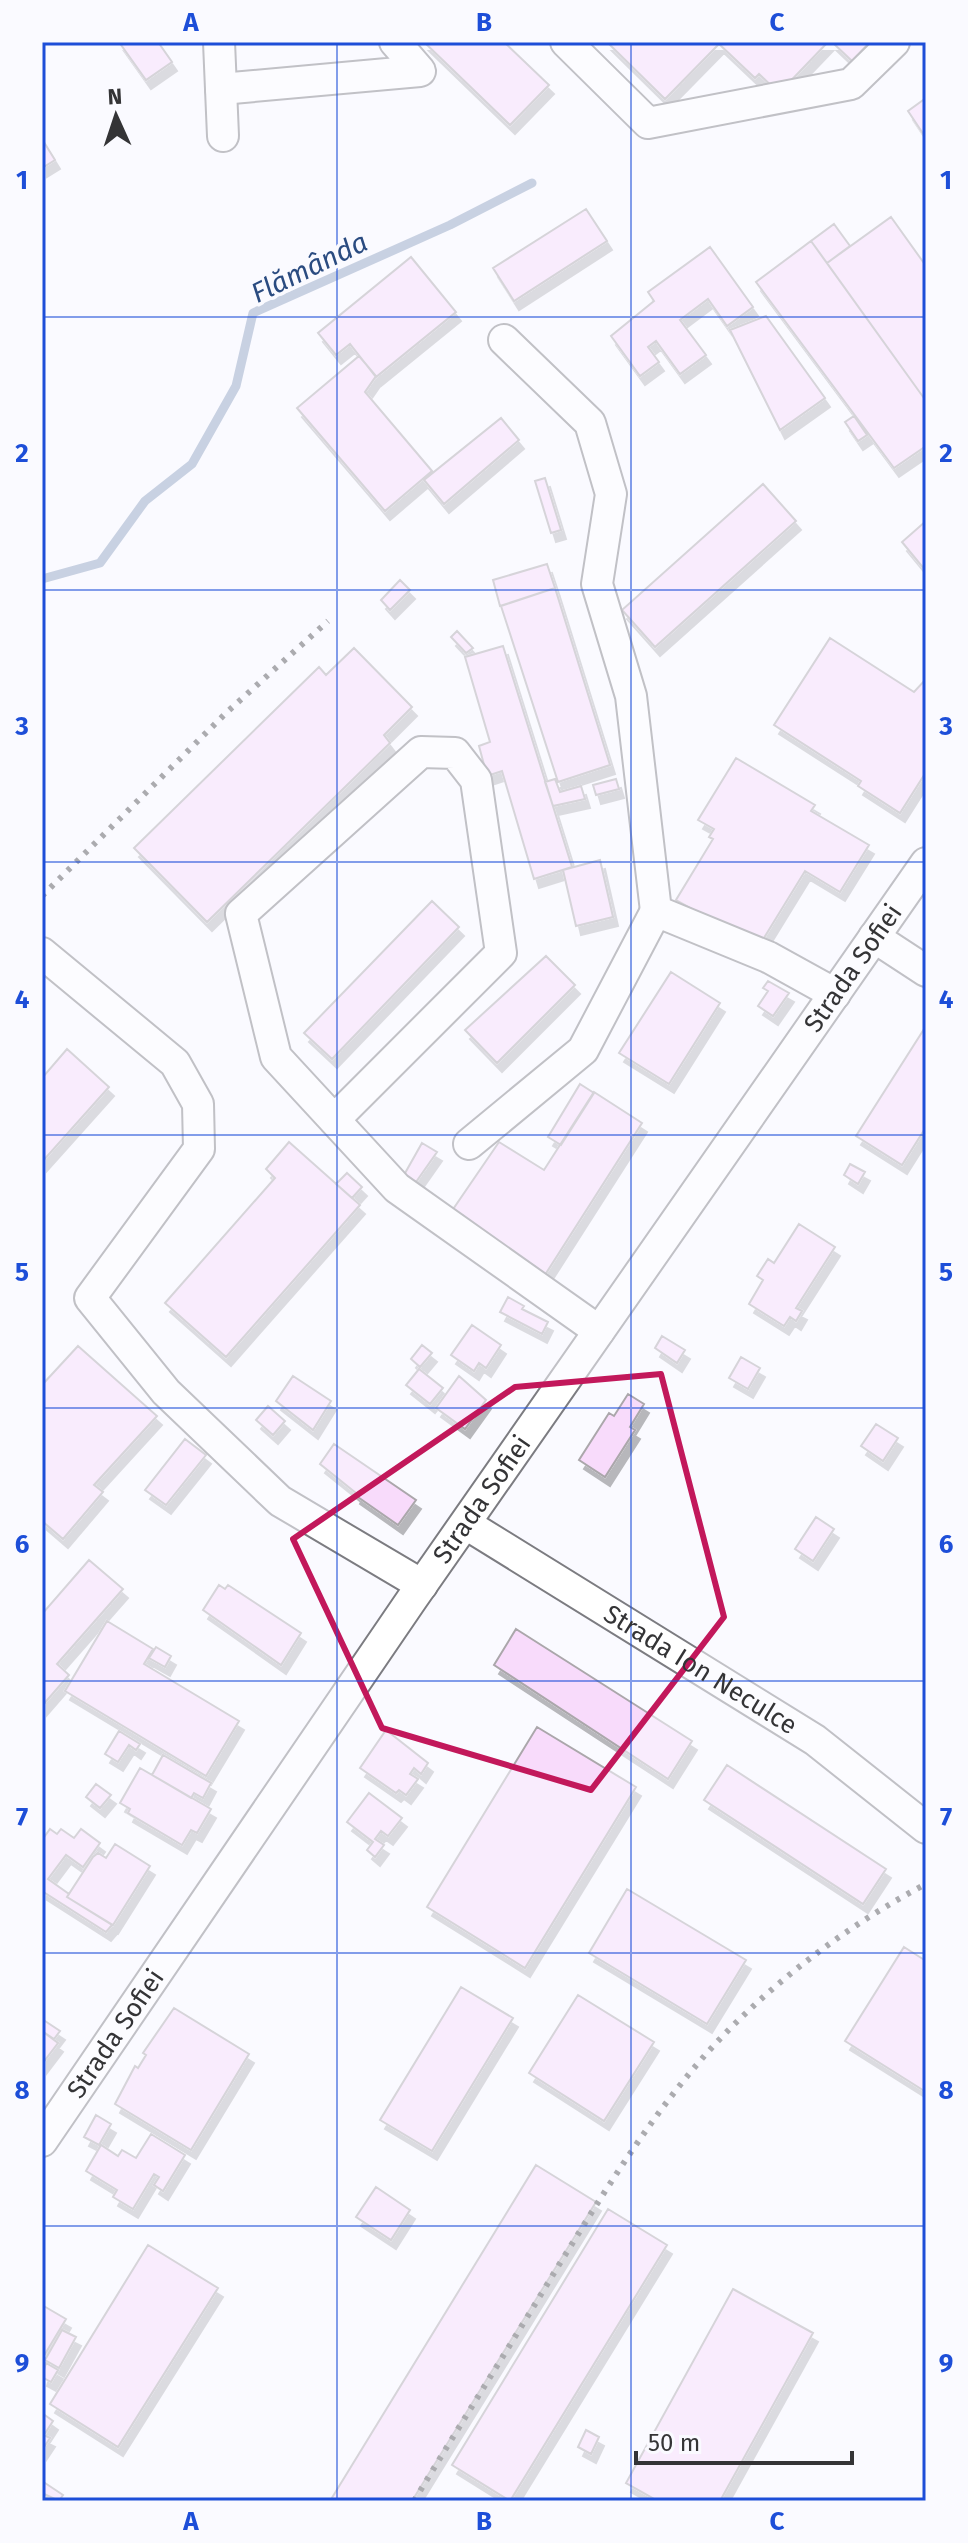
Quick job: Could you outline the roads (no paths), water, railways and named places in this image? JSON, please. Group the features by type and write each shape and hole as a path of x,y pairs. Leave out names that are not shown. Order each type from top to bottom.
{"street":[{"path":"219,42 223,136"},
{"path":"221,89 420,71 395,42"},
{"path":"566,42 648,123 851,84 894,42"},
{"path":"469,1144 583,1050 656,911 631,696 597,584 611,494 590,423 504,340"},
{"path":"334,1120 501,953 476,780 455,753 421,752 241,914 276,1057 334,1120 397,1188 599,1331"},
{"name":"Strada Sofiei","path":"42,2141 422,1585 926,863"},
{"path":"656,911 768,957 835,994"},
{"path":"874,937 926,971"},
{"path":"42,953 175,1063 198,1104 199,1149 90,1298 166,1392 280,1501 422,1585"},
{"name":"Strada Ion Neculce","path":"466,1524 815,1740 926,1828"}],"waterway":[{"name":"Flămânda","path":"42,579 100,563 145,501 192,464 236,386 253,313 450,225 532,183"}],"railway":[{"path":"42,896 227,712 328,621"},
{"path":"414,2501 609,2185 685,2079 730,2029 781,1981 837,1938 926,1884"}]}
